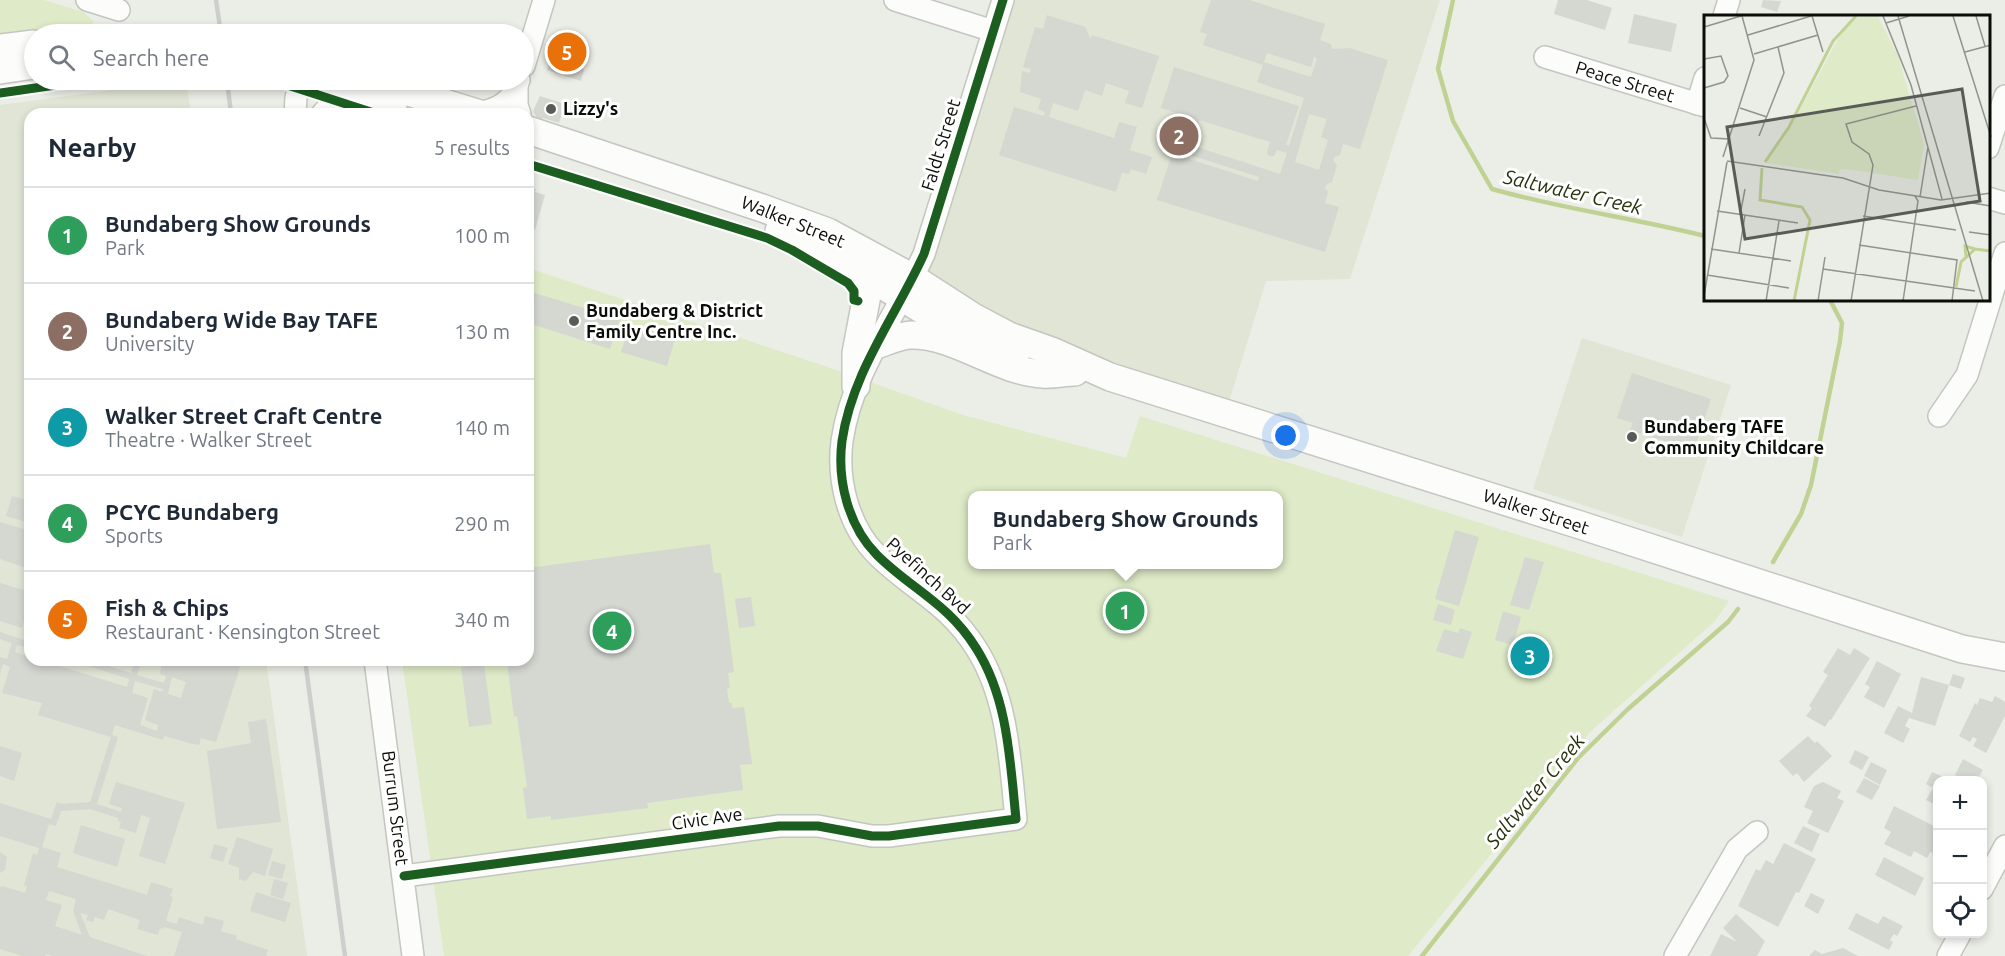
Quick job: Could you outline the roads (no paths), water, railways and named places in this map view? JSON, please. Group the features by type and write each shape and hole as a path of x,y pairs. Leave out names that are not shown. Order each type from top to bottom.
{"main road":[{"path":"0,48 24,45"},
{"path":"0,70 24,67"},
{"path":"370,90 408,108"},
{"path":"377,90 453,108"},
{"name":"Walker Street","path":"534,132 762,207 828,232 908,287 974,340 1014,355 1075,372 1110,377"},
{"name":"Walker Street","path":"534,133 681,197 788,234 865,274 908,287 1009,336 1110,377 1962,649 2005,657"},
{"path":"856,386 856,353 867,295 865,274"},
{"path":"876,345 901,336 916,335 938,340 1027,371 1042,374 1075,372"},
{"name":"Walker Street","path":"1962,649 2005,672"}],"street":[{"path":"87,0 119,10"},
{"path":"534,33 544,0"},
{"path":"895,0 993,31"},
{"name":"Faldt Street","path":"908,287 926,248 1003,0"},
{"path":"1724,15 1729,0"},
{"name":"Peace Street","path":"1545,57 1701,105"},
{"path":"1701,105 1704,85"},
{"path":"295,108 298,90"},
{"path":"329,108 358,90"},
{"path":"496,108 507,101 514,90"},
{"path":"518,90 518,108"},
{"path":"1990,145 2005,96"},
{"path":"1990,198 2005,203"},
{"path":"1990,301 2005,253"},
{"name":"Pyefinch Bvd","path":"908,287 856,386 845,425 841,458 844,490 860,532 877,555 939,603 954,618 966,632 986,665 994,683 1004,722 1016,819"},
{"path":"1939,416 1967,375 1990,302"},
{"name":"Burrum Street","path":"376,666 413,956"},
{"name":"Civic Ave","path":"404,876 779,826 818,826 872,836 889,836 1016,819"},
{"path":"1675,956 1737,849 1757,832"},
{"path":"1986,884 2004,850"},
{"path":"1948,956 1957,938"}],"waterway":[{"name":"Saltwater Creek","path":"1453,0 1438,69 1453,121 1492,189 1704,236"},
{"name":"Saltwater Creek","path":"1773,562 1801,514 1811,485 1842,323 1831,302"},
{"name":"Saltwater Creek","path":"1422,956 1578,758 1628,709 1728,622 1738,609"}],"railway":[{"path":"216,0 220,24"},
{"path":"228,90 230,108"},
{"path":"306,666 345,956"}],"place":[{"name":"Fish & Chips","path":"567,52"},
{"name":"Lizzy's","path":"551,109"},
{"name":"Bundaberg Wide Bay TAFE","path":"1179,136"},
{"name":"Bundaberg & District Family Centre Inc.","path":"574,321"},
{"name":"Bundaberg TAFE Community Childcare","path":"1632,437"},
{"name":"Bundaberg Show Grounds","path":"1125,611"},
{"name":"PCYC Bundaberg","path":"612,631"},
{"name":"Walker Street Craft Centre","path":"1530,656"}]}
